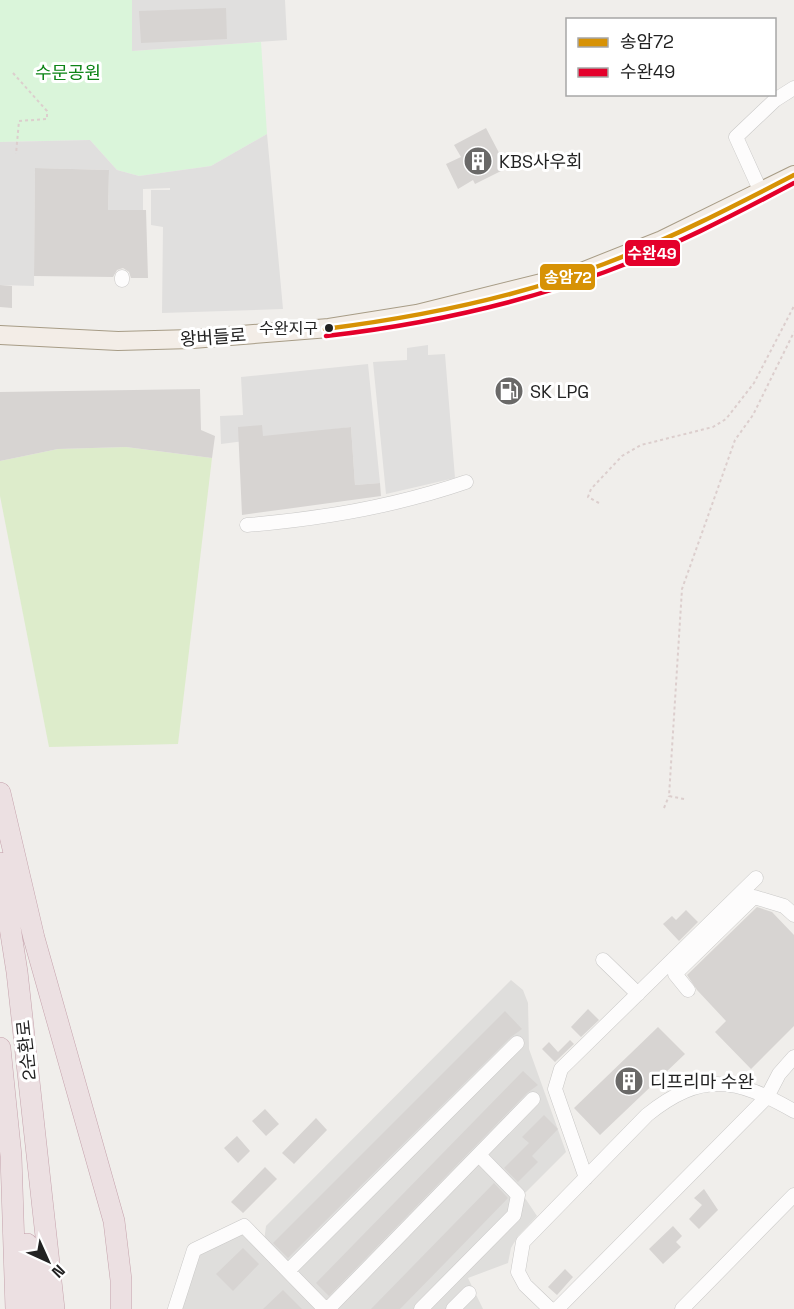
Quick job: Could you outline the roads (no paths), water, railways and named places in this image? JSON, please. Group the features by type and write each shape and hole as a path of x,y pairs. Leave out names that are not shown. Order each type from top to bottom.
{"highway":[{"path":"0,793 34,938 114,1221 122,1309"},
{"name":"2순환로","path":"0,863 17,972 46,1239 56,1309"},
{"name":"2순환로","path":"0,1048 11,1155"},
{"path":"11,1155 16,1309"},
{"path":"11,1155 21,1185 36,1309"}],"main road":[{"name":"왕버들로","path":"0,335 118,341 192,339 329,328 417,314 478,301 574,275 662,240 794,175"}],"street":[{"path":"761,192 736,137 776,100 794,88"},
{"path":"248,525 336,514 438,492 466,482"},
{"path":"586,1178 555,1089 561,1069 756,878"},
{"path":"688,990 675,974 754,897 784,906 794,915"},
{"path":"603,960 638,994"},
{"path":"288,1270 518,1043"},
{"path":"557,1309 767,1097 779,1074 794,1057"},
{"path":"550,1309 525,1285 518,1272 519,1254 523,1242 647,1115 684,1089 722,1082 741,1085 794,1111"},
{"path":"175,1309 194,1250 244,1226 326,1309 533,1100"},
{"path":"421,1309 514,1215 518,1195 479,1155"},
{"path":"682,1309 794,1196"},
{"path":"453,1309 470,1293"}],"place":[{"name":"KBS사우회","path":"478,161"},
{"name":"수완지구","path":"329,328"},
{"name":"SK LPG","path":"509,391"},
{"name":"디프리마 수완","path":"629,1081"}],"park label":[{"name":"수문공원","path":"68,72"}]}
